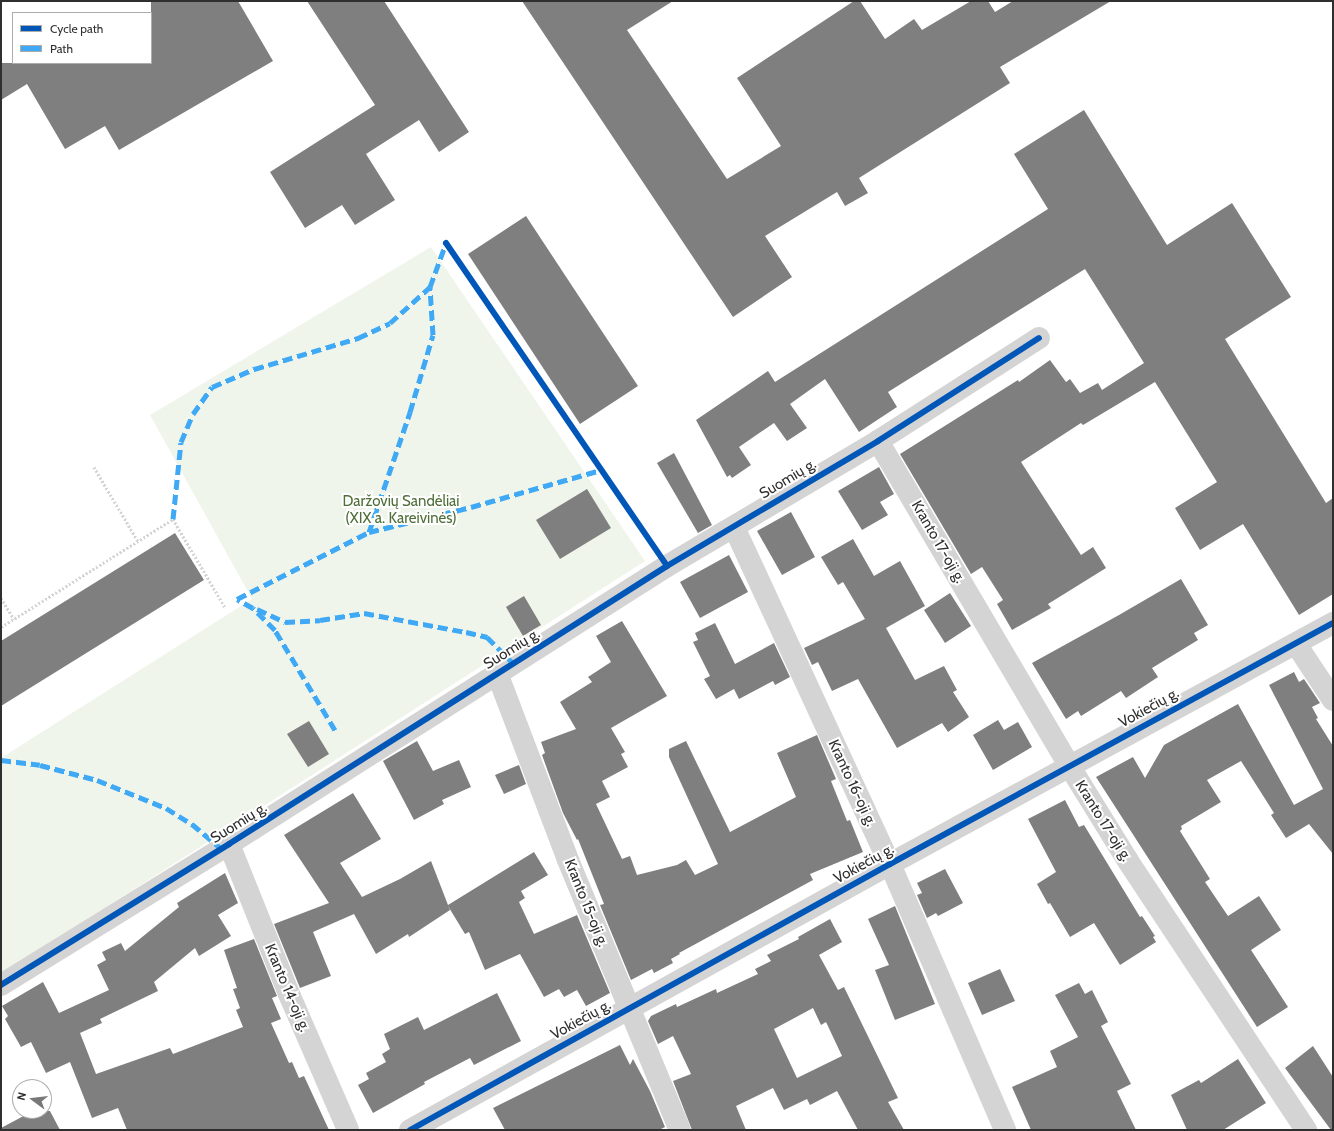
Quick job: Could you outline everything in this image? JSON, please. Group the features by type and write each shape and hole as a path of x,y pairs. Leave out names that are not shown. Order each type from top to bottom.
{"street":[{"name":"Suomių g.","path":"1,985 229,844 667,566 878,440 1039,338"},
{"name":"Kranto 17-oji g.","path":"878,440 1070,767 1128,861 1306,1130"},
{"name":"Kranto 16-oji g.","path":"734,527 890,864 1005,1130"},
{"name":"Vokiečių g.","path":"410,1130 890,864 1333,623"},
{"path":"1296,644 1333,700"},
{"name":"Kranto 15-oji g.","path":"497,673 568,860 680,1130"},
{"name":"Kranto 14-oji g.","path":"229,844 289,994 348,1130"}],"path":[{"path":"94,467 138,541"},
{"path":"1,627 173,519 225,608"},
{"path":"1,598 14,619"}],"green space":[{"name":"Daržovių Sandėliai (XIX a. Kareivinės)","path":"431,247 645,561 1,975 1,758 252,599 150,415"}],"building":[{"path":"151,1 238,1 273,61 119,150 105,126 65,149 27,84 1,100 1,63 152,64"},
{"path":"307,1 384,1 469,132 439,152 419,120 366,154 395,200 355,225 342,205 305,228 270,172 375,105"},
{"path":"522,1 673,1 627,30 727,179 781,146 737,78 854,1 860,1 885,39 914,19 922,30 971,1 988,1 995,12 1013,1 1111,1 1000,67 1010,83 859,178 868,193 845,206 837,192 765,236 792,277 733,317"},
{"path":"1084,110 1167,245 1232,203 1291,297 1225,339 1326,503 1333,498 1333,594 1299,615 1243,524 1200,550 1175,508 1217,482 1155,382 1083,425 1081,423 1021,462 1081,555 1093,547 1106,568 1048,604 1051,608 1012,630 997,604 1003,600 982,567 971,574 900,454 1018,380 1019,382 1050,360 1066,382 1070,379 1080,393 1098,383 1102,390 1144,363 1085,269 888,392 897,407 859,432 825,379 790,404 807,428 787,441 774,423 739,447 751,465 732,478 730,475 727,477 696,420 768,371 775,382 1048,209 1014,154"},
{"path":"526,216 638,386 580,424 468,254"},
{"path":"674,453 712,525 698,533 657,463"},
{"path":"879,467 894,494 880,502 888,515 862,530 838,491"},
{"path":"587,489 611,528 560,559 536,520"},
{"path":"791,512 815,557 782,575 757,531"},
{"path":"175,533 204,580 1,706 1,641"},
{"path":"853,539 874,576 900,561 925,606 886,628 915,680 944,666 957,690 953,692 969,717 948,732 942,723 897,748 858,679 832,691 818,662 812,665 804,648 865,619 843,582 838,585 821,557"},
{"path":"729,555 748,592 700,618 680,582"},
{"path":"1181,579 1208,625 1194,633 1198,640 1152,668 1158,677 1126,698 1121,691 1081,716 1078,711 1066,719 1032,663"},
{"path":"950,593 971,626 945,643 924,610"},
{"path":"524,596 541,625 523,636 506,607"},
{"path":"622,621 667,696 611,728 625,752 621,754 628,767 602,781 610,797 596,804 622,859 630,856 637,875 677,865 686,860 695,875 718,864 669,757 669,749 686,741 730,832 796,797 777,753 817,735 836,779 831,781 847,821 850,820 863,852 810,874 813,880 679,953 680,954 671,959 673,963 654,973 652,969 631,980 600,905 604,904 578,839 577,840 563,813 542,755 545,753 541,742 576,729 560,702 592,682 588,677 611,662 596,636"},
{"path":"715,623 735,664 774,643 790,677 775,685 773,681 739,699 734,689 716,699 704,679 710,676 693,642 698,640 695,633"},
{"path":"1294,672 1299,682 1304,679 1320,703 1312,707 1318,718 1316,719 1333,746 1333,854 1309,824 1286,838 1271,815 1274,813 1241,761 1207,780 1221,802 1181,826 1182,829 1180,831 1210,879 1205,882 1228,916 1259,896 1281,930 1251,950 1288,1007 1257,1027 1096,777 1133,757 1145,778 1164,745 1238,704 1294,805 1323,789 1269,685"},
{"path":"998,720 1004,730 1018,722 1032,747 993,770 973,735"},
{"path":"309,721 329,754 308,767 287,734"},
{"path":"417,741 433,771 459,760 471,787 442,800 444,804 414,820 383,761"},
{"path":"519,765 526,784 504,794 495,775"},
{"path":"353,793 381,839 340,863 362,897 400,879 431,861 448,905 534,852 548,875 521,891 525,898 519,902 534,934 577,915 610,993 586,1006 577,990 564,997 559,989 544,997 520,954 485,970 469,932 465,934 448,906 450,910 409,937 408,934 376,954 354,914 313,932 331,976 300,988 274,924 329,903 284,835"},
{"path":"1065,800 1079,827 1084,825 1140,917 1142,916 1155,936 1153,937 1156,942 1120,965 1094,923 1070,937 1050,903 1048,904 1037,884 1056,872 1028,819"},
{"path":"945,869 963,903 938,916 936,913 927,918 917,895 922,893 917,883"},
{"path":"225,873 238,903 218,915 231,936 199,956 195,948 154,982 158,991 100,1019 102,1023 80,1033 96,1074 170,1048 173,1054 243,1027 236,1010 240,1008 233,989 237,988 224,950 254,939 277,996 272,998 281,1019 271,1023 289,1063 292,1062 299,1078 304,1076 329,1130 127,1130 118,1108 92,1118 70,1062 46,1073 31,1042 21,1047 5,1019 8,1016 2,1006 43,982 59,1013 109,990 97,965 106,960 102,952 121,943 125,951 179,907 177,903"},
{"path":"895,906 935,1004 895,1020 875,970 889,965 868,919"},
{"path":"830,919 842,942 819,955 838,990 844,987 898,1098 888,1102 904,1130 858,1130 837,1091 810,1105 807,1099 784,1110 773,1088 736,1106 746,1130 692,1130 673,1081 691,1074 673,1036 658,1044 648,1021 651,1016 676,1004 677,1007 716,989 717,993 758,974 755,969 771,961 767,955 799,939 798,937","holes":["813,1008 821,1025 826,1022 842,1056 797,1078 774,1029"]},
{"path":"1000,969 1015,1001 982,1015 968,983"},
{"path":"1079,983 1085,994 1092,990 1108,1022 1101,1026 1131,1084 1117,1091 1136,1130 1031,1130 1012,1087 1057,1067 1050,1051 1078,1037 1055,995"},
{"path":"497,993 521,1041 474,1065 470,1058 424,1082 425,1084 373,1113 358,1085 369,1079 366,1073 386,1062 382,1054 390,1049 384,1034 418,1017 424,1030"},
{"path":"620,1045 630,1065 633,1059 650,1091 665,1127 659,1130 505,1130 493,1108"},
{"path":"1313,1046 1333,1077 1333,1130 1331,1130 1285,1068"},
{"path":"1238,1059 1266,1103 1223,1130 1187,1130 1171,1095 1199,1080 1201,1083"},
{"path":"52,1115 60,1130 1,1130 1,1128 18,1119 52,1119"}],"marked path":[{"path":"173,519 181,442 193,414 212,387 254,369 358,338 390,323 430,287 446,243"},
{"path":"335,730 275,630 253,608 237,599 369,532 410,412 433,335 430,287"},
{"path":"369,532 471,507 601,470"},
{"path":"257,609 285,622 320,620 364,613 466,632 487,637 513,663"},
{"path":"1,760 40,765 97,780 166,808 192,824 222,849"}],"cycle path":[{"path":"446,243 667,566"},
{"path":"1,985 229,844 667,566 878,441 1039,338"},
{"path":"410,1130 890,864 1333,623"}]}
